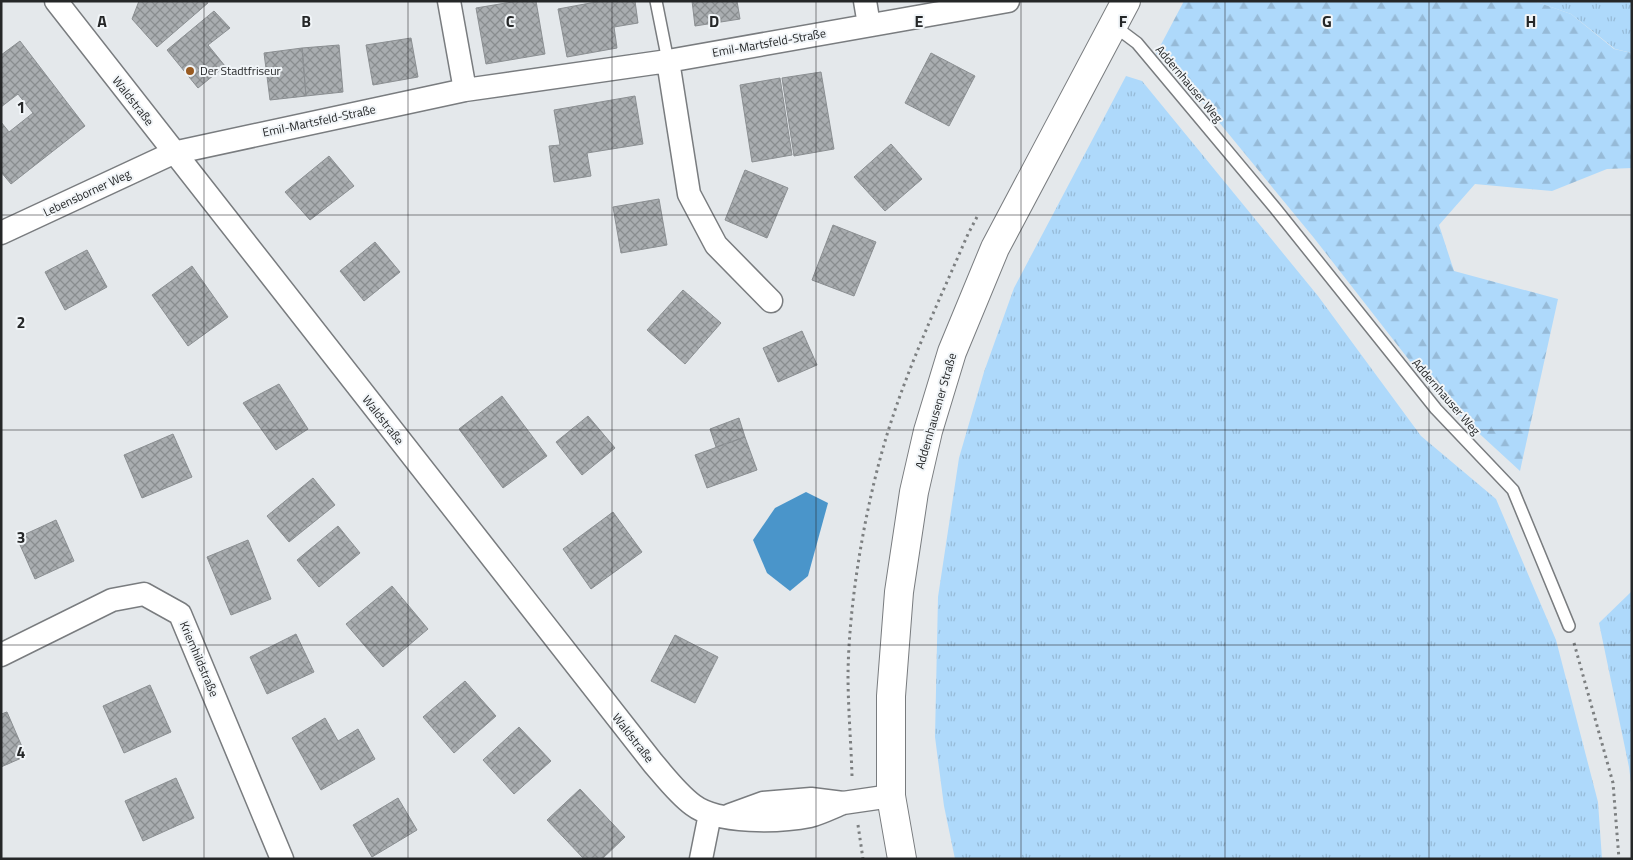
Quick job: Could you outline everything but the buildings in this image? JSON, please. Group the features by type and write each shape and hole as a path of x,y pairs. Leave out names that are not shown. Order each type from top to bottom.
{"street":[{"name":"Waldstraße","path":"56,1 173,153 653,763 687,800 718,815 762,820 812,816 848,802 891,796"},
{"path":"449,1 465,90"},
{"path":"865,1 869,26"},
{"name":"Emil-Martsfeld-Straße","path":"173,153 465,90 668,61 1008,1"},
{"name":"Addernhausener Straße","path":"902,859 891,796 891,696 899,592 914,492 928,431 952,352 995,248 1126,1"},
{"path":"668,61 689,194 716,245 770,301"},
{"name":"Lebensborner Weg","path":"1,234 173,153"},
{"name":"Kriemhildstraße","path":"1,655 112,600 144,594 180,614 282,859"},
{"path":"700,859 718,815"}],"lane":[{"path":"656,1 668,61"},
{"name":"Addernhauser Weg","path":"1113,25 1137,43 1275,208 1436,409 1513,490 1569,626"}],"path":[{"path":"1569,626 1612,783 1619,859"},
{"path":"848,802 863,859"}],"green space":[{"path":"1184,1 1534,1 1571,14 1614,49 1632,53 1632,168 1607,169 1552,191 1475,184 1439,225 1454,271 1558,299 1520,471 1434,392 1314,238 1204,104 1156,54"},
{"path":"1534,1 1632,1 1632,53 1615,49 1571,14"},
{"path":"1126,76 1142,81 1318,296 1421,436 1496,499 1556,640 1598,802 1602,859 955,859 944,806 935,737 938,597 959,458 984,372 1014,288"},
{"path":"1632,591 1632,791 1629,767 1599,623"}],"shaded area":[{"path":"806,492 828,503 808,576 790,591 767,573 753,540 775,508"}],"place":[{"name":"Der Stadtfriseur","path":"190,71"}]}
